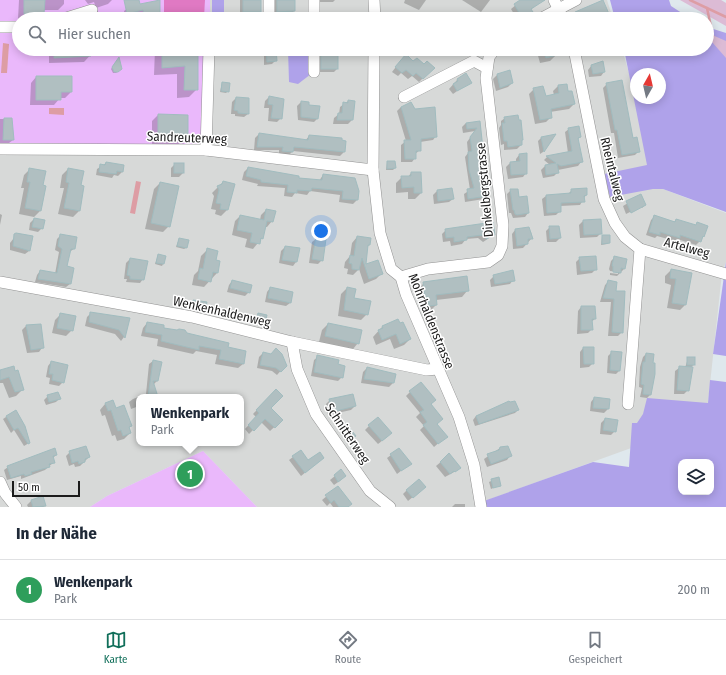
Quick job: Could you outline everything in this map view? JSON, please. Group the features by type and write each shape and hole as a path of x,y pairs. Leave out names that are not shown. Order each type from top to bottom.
{"street":[{"path":"269,0 269,12"},
{"path":"314,0 314,12"},
{"path":"374,0 375,12"},
{"path":"547,12 556,4 576,0"},
{"path":"86,12 92,10"},
{"path":"0,27 12,27"},
{"path":"206,150 209,56"},
{"path":"314,56 314,72"},
{"name":"Mohrhaldenstrasse","path":"374,56 373,170 380,233 392,269 401,277 406,294 461,424 474,465 481,507"},
{"name":"Dinkelbergstrasse","path":"401,277 422,270 488,262 498,255 502,246 504,238 503,225 487,68 490,56"},
{"name":"Rheintalweg","path":"575,56 604,199 615,223 625,237 640,249"},
{"path":"404,97 474,61 487,68"},
{"name":"Sandreuterweg","path":"0,149 206,150 373,170"},
{"path":"628,404 640,249"},
{"name":"Artelweg","path":"640,249 726,274"},
{"name":"Wenkenhaldenweg","path":"0,282 192,318 292,342 427,370 437,369"},
{"name":"Schnitterweg","path":"292,342 297,369 316,414 370,491 390,507"},
{"path":"0,482 5,493 16,507"}],"shaded area":[{"path":"0,0 607,0 611,12 12,12 12,56 624,56 630,76 630,104 638,104 663,189 726,213 726,262 722,273 706,421 482,502 482,507 257,507 203,451 107,496 90,507 0,507"},
{"path":"0,0 210,0 210,12 12,12 12,56 209,56 206,150 0,149"},
{"path":"164,0 205,0 204,12 164,12"},
{"path":"212,0 224,0 224,12 212,12"},
{"path":"610,0 669,0 671,6 680,12 613,12"},
{"path":"680,0 721,0 726,3 726,26 714,19 714,12 701,12"},
{"path":"714,29 726,33 726,212 663,189 653,189 610,197 604,174 647,165 635,104 666,104 666,68 630,68 630,79 625,56 714,56"},
{"path":"714,36 726,41 726,58 714,44"},
{"path":"3,43 9,44 7,73 1,73"},
{"path":"288,56 311,56 311,74 298,84 289,82"},
{"path":"49,108 64,108 64,115 49,114"},
{"path":"136,181 141,182 135,214 130,213"},
{"path":"726,262 726,356 713,354"},
{"path":"710,380 726,382 726,507 482,507 481,502 593,462 629,467 632,423 637,423 643,414 647,398 708,403"},
{"path":"203,451 257,507 90,507 107,496"}],"building":[{"path":"24,0 45,0 44,12 24,12"},
{"path":"124,0 139,0 140,4 160,0 160,12 143,12 143,10 127,12"},
{"path":"243,0 261,0 261,12 243,12"},
{"path":"277,0 295,0 295,11 277,12"},
{"path":"520,0 545,0 531,9 533,12 519,12 514,4"},
{"path":"603,0 608,12 575,12"},
{"path":"54,56 91,56 54,58"},
{"path":"162,56 198,56 198,90 184,90 185,66 162,68"},
{"path":"267,56 277,56 277,61 267,62"},
{"path":"321,56 338,56 338,69 321,69"},
{"path":"404,56 408,56 413,61 417,58 424,64 427,61 435,68 423,79 416,73 413,76 406,70 402,73 395,67"},
{"path":"119,57 122,69 118,72 114,72 112,67"},
{"path":"603,61 605,72 593,74 591,65"},
{"path":"510,70 513,83 500,88 497,74"},
{"path":"466,73 472,83 457,91 453,84 458,81 457,79"},
{"path":"36,76 72,76 72,92 61,92 61,100 36,100"},
{"path":"622,80 633,138 637,137 640,152 622,155 617,130 615,130 606,83"},
{"path":"222,82 230,83 229,92 221,91"},
{"path":"567,84 568,91 572,91 575,104 551,109 552,118 540,120 533,88 543,86 546,96 559,93 558,85"},
{"path":"269,96 284,99 282,119 271,118 273,105 268,104"},
{"path":"236,97 249,98 249,114 238,113 238,111 234,110"},
{"path":"348,100 355,101 353,120 337,120 338,113 342,113 343,102 348,103"},
{"path":"301,101 309,102 309,105 320,106 318,119 301,117"},
{"path":"411,102 415,109 435,107 437,137 421,139 421,151 416,151 416,159 405,159 404,140 411,140 401,107"},
{"path":"158,114 188,115 188,140 158,140"},
{"path":"518,115 519,120 521,120 522,145 508,147 507,141 504,141 502,123 505,123 504,117"},
{"path":"4,118 12,118 14,140 3,140"},
{"path":"480,121 488,196 468,199 467,189 474,188 469,170 468,152 472,151 470,137 477,128 467,129 466,123"},
{"path":"579,126 581,137 578,138 583,162 561,166 557,164 559,173 546,175 545,165 556,163 546,156 572,151 568,128"},
{"path":"259,133 308,140 309,135 342,138 342,140 346,141 345,152 294,147 293,152 282,151 283,147 257,147"},
{"path":"556,134 544,152 541,137"},
{"path":"527,153 527,174 511,175 510,162 520,161 519,154"},
{"path":"387,161 395,161 396,168 387,169"},
{"path":"106,162 124,165 123,172 117,171 116,174 99,172 100,164 105,165"},
{"path":"174,163 184,163 184,173 174,173"},
{"path":"248,167 299,176 299,178 322,180 323,174 355,178 359,191 358,200 342,199 343,191 312,188 311,191 297,190 297,193 287,192 288,185 261,182 261,180 246,176"},
{"path":"29,168 46,171 43,185 46,186 41,211 25,208 30,182 27,182"},
{"path":"68,168 84,171 81,185 84,186 80,211 64,208 69,183 66,182"},
{"path":"411,172 421,172 422,193 414,193 414,187 402,188 401,176 411,176"},
{"path":"223,181 235,184 228,210 220,209 221,204 216,203 219,190 217,186 222,184"},
{"path":"160,182 179,186 170,227 151,223"},
{"path":"452,188 454,199 438,201 437,190"},
{"path":"587,188 587,195 584,196 585,202 561,203 561,212 547,213 546,195 571,193 571,189"},
{"path":"510,189 518,189 519,197 527,196 529,213 515,214"},
{"path":"641,194 646,205 631,213 626,201"},
{"path":"266,209 276,211 273,222 267,221 263,239 261,238 260,244 250,242 252,233 237,230 240,215 264,220"},
{"path":"654,215 675,222 676,219 696,225 697,222 708,226 701,242 680,235 680,238 660,232 660,235 649,232"},
{"path":"34,218 45,220 43,229 32,227"},
{"path":"601,219 602,234 584,235 583,220"},
{"path":"493,222 495,235 490,236 487,239 482,235 467,237 467,240 454,242 454,237 446,238 445,229"},
{"path":"549,226 559,226 561,238 550,239"},
{"path":"529,227 533,239 528,239 528,244 517,246 515,229"},
{"path":"16,233 33,236 30,251 13,246 14,234"},
{"path":"60,234 77,237 75,249 71,249 67,266 74,268 71,284 38,279 40,270 57,273 62,249 58,246"},
{"path":"602,235 610,235 610,243 602,244"},
{"path":"357,236 371,238 370,245 368,245 366,264 378,260 383,274 369,279 362,258 359,270 352,269 352,264 349,263 350,255 354,256"},
{"path":"179,238 189,240 187,248 177,246"},
{"path":"316,238 326,239 323,261 312,259"},
{"path":"285,246 300,248 297,262 282,260"},
{"path":"207,248 218,251 216,260 220,261 218,273 213,272 211,282 198,279 200,268 203,269"},
{"path":"158,254 166,256 164,264 156,263"},
{"path":"596,256 597,270 581,271 579,257"},
{"path":"614,256 627,259 625,269 621,268 621,273 613,272 612,266"},
{"path":"130,258 148,261 144,280 130,279 130,276 127,275"},
{"path":"671,269 692,273 686,305 672,303 676,279 670,278"},
{"path":"513,270 515,281 495,284 493,275"},
{"path":"467,276 469,291 436,295 437,305 429,306 428,297 425,297 423,282"},
{"path":"232,280 252,285 250,293 230,288"},
{"path":"608,280 617,282 616,291 625,291 623,333 612,332 614,299 603,298"},
{"path":"270,287 293,292 291,303 268,298"},
{"path":"347,287 356,289 354,298 371,301 368,315 344,310"},
{"path":"193,300 207,302 205,311 192,308"},
{"path":"581,306 595,306 596,319 592,319 593,330 581,330"},
{"path":"90,312 130,318 125,338 119,330 89,322"},
{"path":"60,313 76,316 73,331 57,328"},
{"path":"258,313 267,315 265,324 256,322"},
{"path":"398,319 400,323 403,322 411,339 400,344 396,334 382,340 378,330 383,328 382,326"},
{"path":"147,322 164,325 164,328 185,330 187,333 229,343 228,347 246,351 244,364 219,359 221,350 199,346 199,350 161,341 162,335 145,332"},
{"path":"328,323 362,330 359,344 325,336"},
{"path":"41,324 44,348 31,350 26,325"},
{"path":"583,347 594,347 594,364 584,364"},
{"path":"276,348 282,354 287,366 281,372 276,368 260,365 263,352 271,354"},
{"path":"611,351 622,352 620,371 610,370"},
{"path":"646,353 654,354 653,363 655,363 655,374 651,395 643,394 644,385 641,384 643,362 645,362"},
{"path":"317,355 339,360 338,364 345,366 343,378 314,372"},
{"path":"687,357 695,357 695,365 687,365"},
{"path":"153,360 162,362 158,381 153,381 157,394 148,394"},
{"path":"51,361 68,365 64,383 52,380 53,374 49,374"},
{"path":"14,366 15,371 18,370 24,390 15,392 9,377 0,380 0,370"},
{"path":"679,366 693,367 689,391 677,390"},
{"path":"367,367 396,374 394,383 364,379"},
{"path":"421,382 436,400 431,404 443,419 437,424 448,437 438,444 423,425 427,422 420,412 424,410 409,391"},
{"path":"276,389 283,396 271,408 283,420 275,428 265,419 254,431 248,425 259,413 256,410"},
{"path":"58,392 61,399 49,402 47,395"},
{"path":"353,394 356,406 332,412 329,399"},
{"path":"594,397 610,399 609,409 593,408"},
{"path":"113,400 116,408 124,405 132,426 129,427 131,433 123,436 121,430 118,431 111,410 108,411 105,403"},
{"path":"509,401 515,401 519,410 479,424 476,416"},
{"path":"16,410 25,426 30,443 28,444 18,428 14,430 6,416"},
{"path":"378,417 392,433 382,441 368,425"},
{"path":"605,418 618,420 616,432 603,430"},
{"path":"348,426 356,436 350,441 342,431"},
{"path":"86,446 90,457 85,459 85,462 79,464 78,461 72,463 69,451"},
{"path":"508,446 512,456 491,464 487,454 499,450 500,447"},
{"path":"55,448 57,455 53,456 55,463 49,464 50,467 31,472 32,474 25,476 24,474 11,478 7,466"},
{"path":"399,448 412,464 401,471 390,454"},
{"path":"301,450 308,460 320,452 324,458 305,473 292,456"},
{"path":"449,453 461,468 450,474 440,462"},
{"path":"341,469 346,476 338,482 334,475"},
{"path":"499,477 501,486 493,488 491,479"},
{"path":"419,479 426,487 413,498 406,490"},
{"path":"338,486 352,504 348,507 339,507 334,500 331,503 325,495"},
{"path":"43,496 46,506 33,507 31,500"}],"waterway":[{"path":"690,0 726,17"},
{"path":"707,8 708,12"}],"place":[{"name":"Wenkenpark","path":"190,474"}]}
